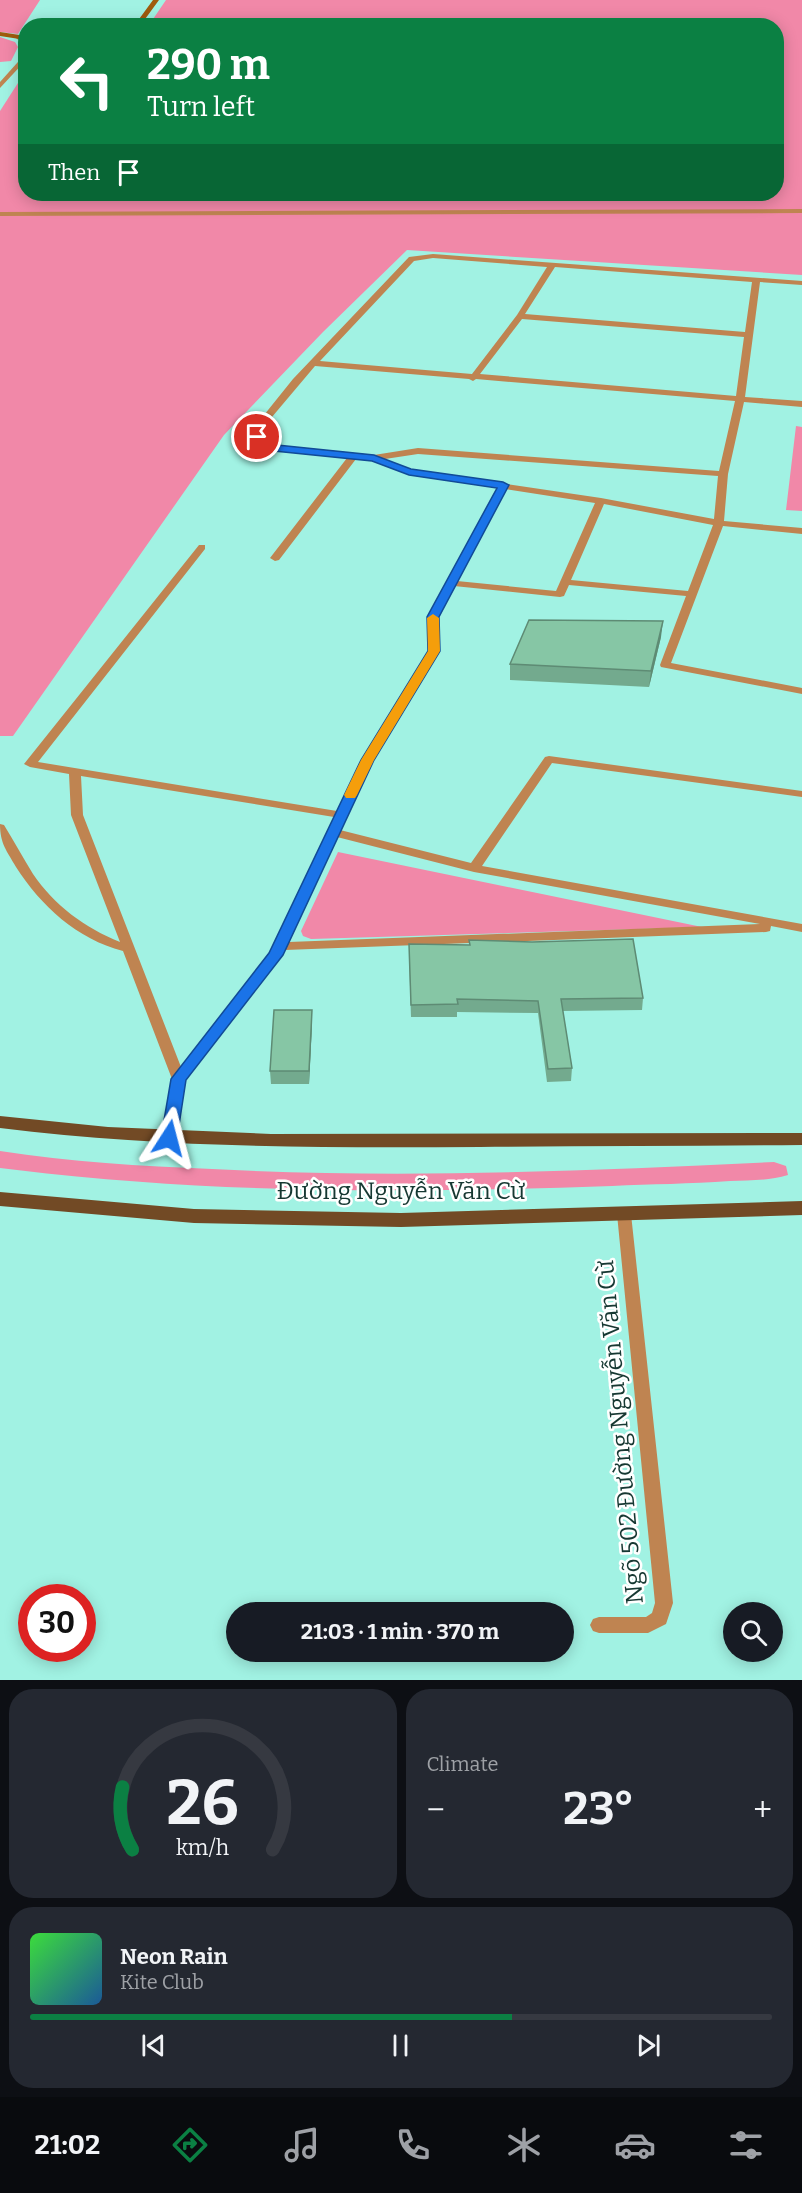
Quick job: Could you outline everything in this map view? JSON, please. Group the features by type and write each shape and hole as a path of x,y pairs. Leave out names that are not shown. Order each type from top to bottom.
{"main road":[{"path":"0,1122 54,1129 169,1138 328,1142 802,1139"},
{"name":"Đường Nguyễn Văn Cừ","path":"0,1199 206,1216 401,1220 802,1208"}],"street":[{"path":"143,18 156,0"},
{"path":"0,34 18,36"},
{"path":"0,86 18,66"},
{"path":"0,214 802,211"},
{"path":"723,474 418,451 374,458 274,448 257,437 256,430 313,363 412,259 433,256 802,283"},
{"path":"472,378 520,316 553,264"},
{"path":"756,280 741,400 723,474 718,523 665,666 802,691"},
{"path":"520,316 749,335"},
{"path":"313,363 802,404"},
{"path":"274,558 353,456"},
{"path":"374,458 409,472 602,501 718,523 802,531"},
{"path":"169,1138 179,1079 276,955 367,760 434,651 433,617 503,485"},
{"path":"451,583 560,594 602,501"},
{"path":"202,547 30,764 341,815"},
{"path":"565,582 692,594"},
{"path":"474,868 549,759 802,794"},
{"path":"75,771 77,815 179,1079"},
{"path":"0,828 39,894 54,909 76,926 117,946 128,948"},
{"path":"333,832 474,868 788,927"},
{"path":"279,946 802,928"},
{"name":"Ngõ 502 Đường Nguyễn Văn Cừ","path":"599,1625 648,1625 660,1618 664,1603 624,1214"}],"shaded area":[{"path":"0,0 40,0 28,18 18,18 18,34 0,32"},
{"path":"166,0 802,0 802,275 407,250 323,332 224,435 13,736 0,736 0,111 18,83 18,201 784,201 784,18 154,18"},
{"path":"0,37 15,42 18,47 11,61 0,62"},
{"path":"796,426 802,427 802,511 786,510"},
{"path":"338,852 702,927 311,939 303,936 301,931"},
{"path":"0,1151 132,1165 282,1172 423,1174 564,1171 774,1162 786,1166 788,1175 759,1180 537,1188 314,1190 165,1184 0,1168"}],"building":[{"path":"529,620 663,621 651,671 510,664"},
{"path":"633,939 643,998 561,999 572,1068 548,1069 538,1001 457,999 458,1004 411,1005 409,944 470,945 469,940 532,942"},
{"path":"274,1010 312,1010 309,1071 270,1071"}],"slow traffic":[{"path":"351,795 367,760 434,651 433,618"}],"route":[{"path":"169,1138 179,1079 276,955 367,760 434,651 433,617 503,485 409,472 374,458 274,448 266,445 257,437"}]}
